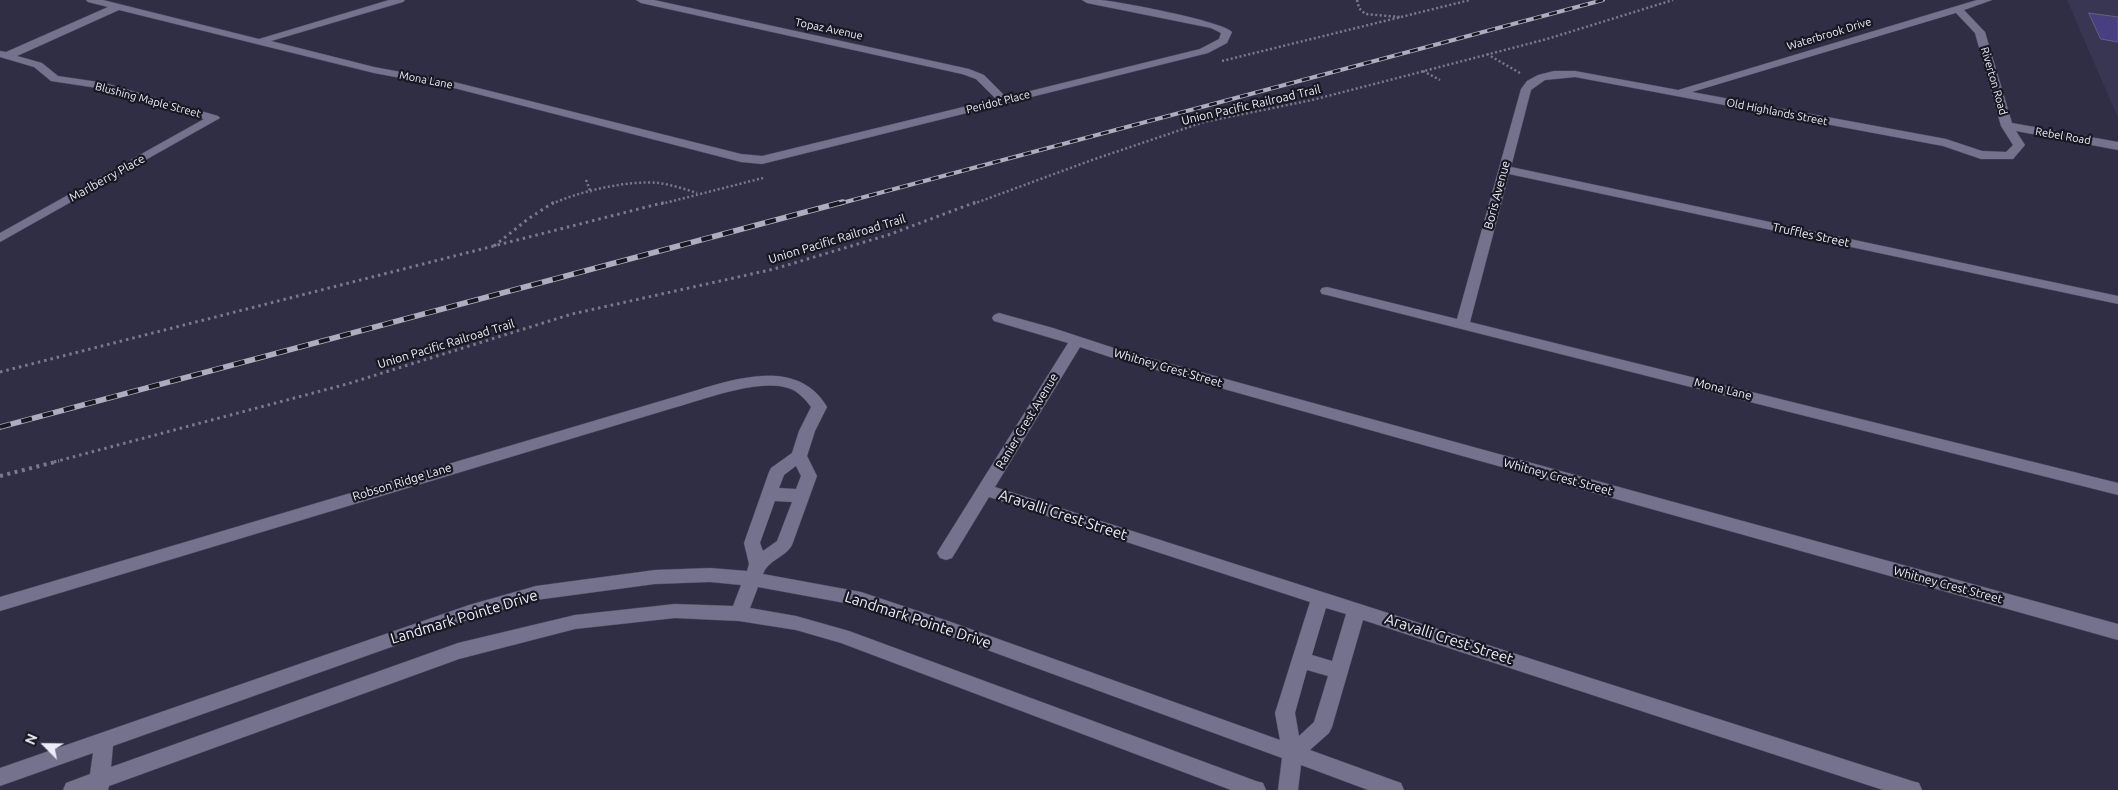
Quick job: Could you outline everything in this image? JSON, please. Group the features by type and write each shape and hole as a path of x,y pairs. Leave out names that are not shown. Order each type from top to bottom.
{"street":[{"name":"Mona Lane","path":"91,0 374,70 454,85 741,158 762,160"},
{"path":"262,41 400,0"},
{"name":"Topaz Avenue","path":"641,0 973,74 987,84 1002,100"},
{"name":"Peridot Place","path":"762,160 1204,50 1223,41 1227,32 1214,26 1188,20 1087,0"},
{"name":"Waterbrook Drive","path":"1678,93 1988,0"},
{"path":"3,55 116,7"},
{"name":"Riverton Road","path":"1957,8 1980,32 2008,126 2019,146 2009,156"},
{"name":"Blushing Maple Street","path":"3,55 38,65 55,78 105,86 214,118"},
{"name":"Old Highlands Street","path":"1544,76 1575,74 1946,143 1981,155 2009,156"},
{"name":"Boris Avenue","path":"1463,324 1526,90 1531,82 1544,76"},
{"name":"Marlberry Place","path":"0,238 214,118"},
{"name":"Rebel Road","path":"2008,126 2118,146"},
{"name":"Truffles Street","path":"1504,169 2118,300"},
{"name":"Mona Lane","path":"1328,291 2118,489"},
{"name":"Whitney Crest Street","path":"999,318 1076,340 1115,354 2118,632"},
{"name":"Ranier Crest Avenue","path":"946,553 1076,340"},
{"name":"Robson Ridge Lane","path":"0,604 671,403 746,384 780,381 807,390 814,397 819,407 807,430 799,456"},
{"path":"739,614 756,571 784,545 809,476 799,456 777,472 752,542 756,571"},
{"name":"Aravalli Crest Street","path":"985,490 1912,790"},
{"path":"769,494 802,496"},
{"name":"Landmark Pointe Drive","path":"0,777 469,612 536,593 655,577 756,571 860,599 945,627 1394,790"},
{"path":"1288,790 1292,754 1285,713 1320,597"},
{"path":"1292,754 1322,726 1357,609"},
{"path":"72,790 99,785 458,651 575,622 675,611 739,614 796,623 843,636 1256,790"},
{"path":"1301,660 1338,671"},
{"path":"99,785 104,742"}],"path":[{"path":"1357,0 1365,14 1403,17"},
{"path":"1218,62 1470,0"},
{"name":"Union Pacific Railroad Trail","path":"0,476 176,431 347,384 572,314 774,269 888,235 1092,160 1204,122 1312,100 1547,39 1673,0"},
{"path":"1487,54 1520,74"},
{"path":"1422,71 1440,80"},
{"path":"0,372 226,316 765,177"},
{"path":"586,180 591,193"},
{"path":"494,246 526,219 551,203 634,183 655,182 699,194"}],"shaded area":[{"path":"2067,0 2118,0 2118,118"}],"building":[{"path":"2089,13 2118,17 2118,42 2101,39"}],"railway":[{"path":"838,204 1603,0"},
{"path":"0,427 843,202"}]}
